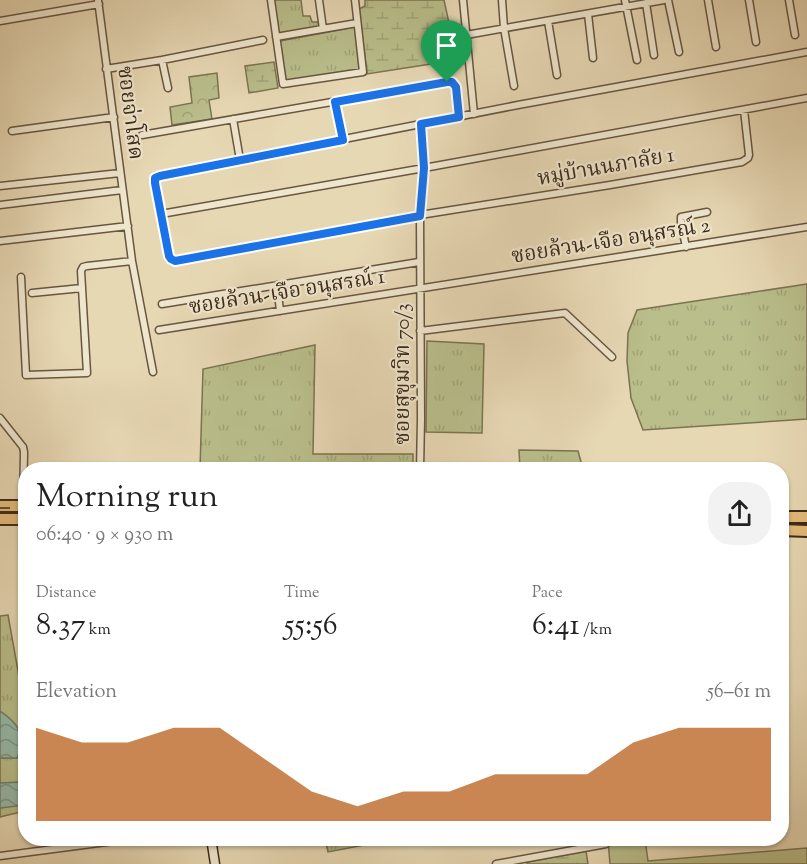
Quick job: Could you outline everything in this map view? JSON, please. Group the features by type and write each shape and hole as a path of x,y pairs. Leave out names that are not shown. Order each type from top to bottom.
{"highway":[{"path":"0,506 18,506"},
{"path":"789,517 807,517"},
{"path":"0,519 18,519"},
{"path":"789,530 807,531"}],"street":[{"path":"271,0 283,84 363,72 355,0"},
{"path":"319,0 323,29"},
{"path":"463,0 474,114"},
{"path":"502,0 504,28 514,86"},
{"path":"466,35 588,14 626,3 666,0 679,52"},
{"path":"708,0 716,47"},
{"path":"749,0 756,42"},
{"path":"789,0 795,35"},
{"path":"0,21 98,2"},
{"name":"ซอยจ่าโสด","path":"98,2 132,261 153,372"},
{"path":"626,3 637,60"},
{"path":"646,3 654,56"},
{"path":"588,14 593,58"},
{"path":"548,21 557,75"},
{"path":"276,37 357,23"},
{"path":"106,69 262,40"},
{"path":"807,52 421,124 160,176 155,178 155,183 161,214 807,98"},
{"path":"162,60 168,88"},
{"path":"142,135 447,82 452,82 456,87 459,117"},
{"path":"335,102 343,140"},
{"name":"หมู่บ้านนภาลัย 1","path":"161,214 169,256 175,261 420,216 742,162 748,158 749,154 744,110"},
{"path":"12,131 114,117"},
{"path":"232,119 240,160"},
{"name":"ซอยสุขุมวิท 70/3","path":"420,462 419,262 424,168 421,124"},
{"path":"0,186 120,173"},
{"path":"0,205 122,190"},
{"path":"686,247 681,217 707,212"},
{"path":"0,241 128,226"},
{"name":"ซอยล้วน-เจือ อนุสรณ์ 2","path":"420,289 807,227"},
{"path":"21,277 26,375 87,373 81,271 83,267 132,261"},
{"path":"162,304 419,262"},
{"path":"277,285 280,311"},
{"path":"32,293 82,288"},
{"name":"ซอยล้วน-เจือ อนุสรณ์ 1","path":"159,330 420,289"},
{"path":"420,331 565,313 612,357"},
{"path":"0,418 23,447 24,462"},
{"path":"0,856 76,846"},
{"path":"212,846 215,864"},
{"path":"496,864 595,846"}],"green space":[{"path":"273,0 301,0 303,16 310,16 312,22 319,22 320,27 278,34"},
{"path":"365,0 444,0 449,23 450,61 367,74 359,9 365,6"},
{"path":"355,27 361,70 285,81 280,41"},
{"path":"274,62 278,88 249,93 245,66"},
{"path":"217,73 219,98 209,100 212,119 172,125 170,107 192,103 189,77"},
{"path":"807,284 807,419 643,430 631,398 627,361 628,333 637,310"},
{"path":"427,341 484,344 482,433 426,432"},
{"path":"315,345 313,454 413,454 413,462 200,462 203,369"},
{"path":"519,450 578,451 581,462 520,462"},
{"path":"8,615 18,671 18,730 0,711 0,616"},
{"path":"18,755 18,782 0,783 0,758 17,758"},
{"path":"18,804 18,813 0,817 0,808"},
{"path":"327,846 359,846 328,852"},
{"path":"609,846 646,846 648,861 807,848 807,864 610,864"},
{"path":"586,851 588,864 527,864 527,862"}],"water":[{"path":"0,711 12,720 18,729 18,755 17,758 0,758"},
{"path":"18,782 18,806 0,808 0,783"}],"railway":[{"path":"0,508 18,508"},
{"path":"789,524 807,524"}],"route":[{"path":"447,82 452,82 456,87 459,117 421,124 424,168 420,216 175,261 169,256 155,178 343,140 335,102 447,82"}]}
